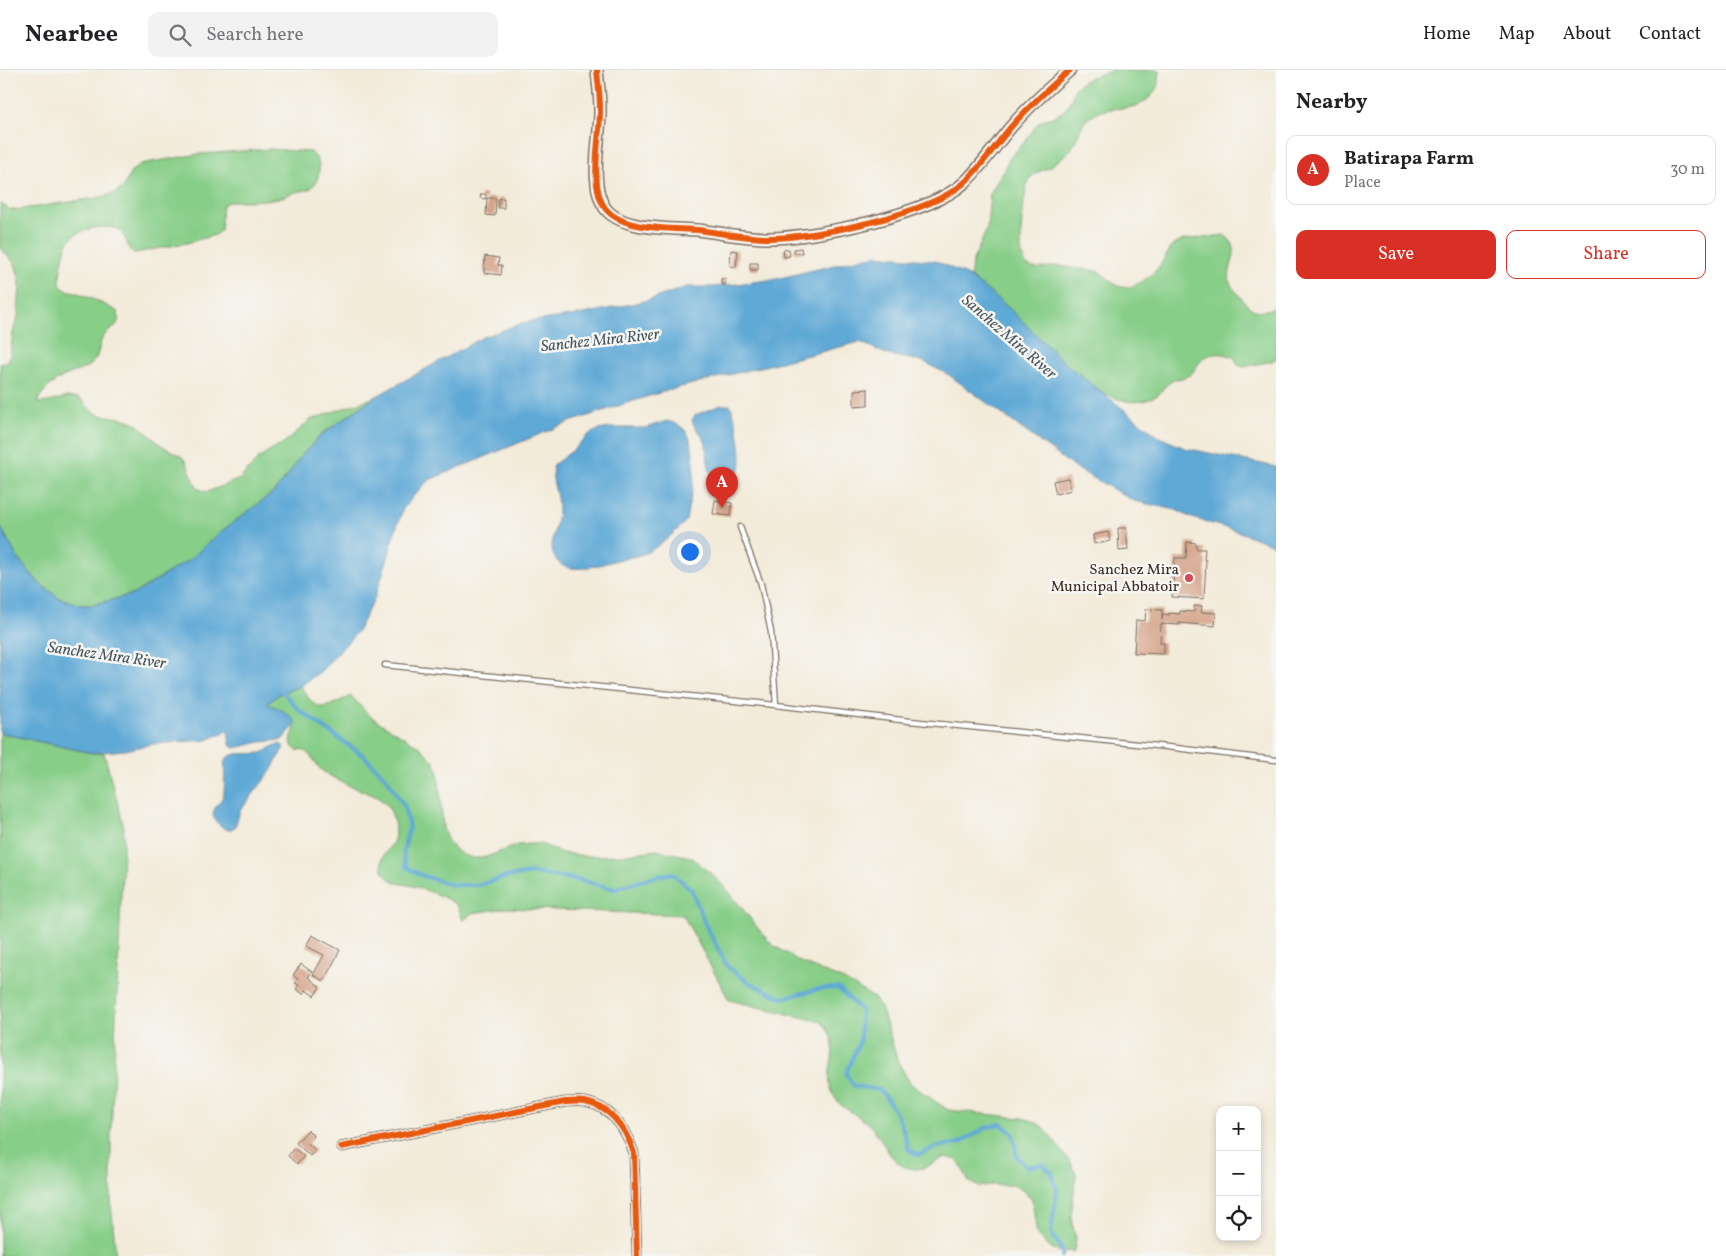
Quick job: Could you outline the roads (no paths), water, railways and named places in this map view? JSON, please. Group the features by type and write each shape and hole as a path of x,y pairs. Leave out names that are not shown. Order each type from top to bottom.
{"street":[{"path":"597,70 600,109 598,193 613,217 626,223 771,238 807,235 840,229 930,204 950,193 964,183 1012,126 1044,93 1070,70"},
{"path":"341,1147 565,1102 585,1102 612,1115 629,1137 634,1153 637,1256"}],"lane":[{"path":"740,527 760,584 771,632 776,705"},
{"path":"385,665 776,705 1276,760"}],"water":[{"name":"Sanchez Mira River","path":"876,255 936,261 970,277 1009,308 1067,365 1159,437 1185,448 1276,467 1276,546 1237,531 1192,518 1176,510 1134,501 1074,467 949,375 922,361 888,355 860,342 669,390 627,403 567,423 429,480 403,509 375,597 357,632 322,670 301,686 281,693 267,704 287,714 296,724 282,740 261,742 235,748 230,745 228,731 207,740 152,744 126,750 92,753 0,733 0,526 17,557 39,583 59,598 81,605 92,605 134,594 190,559 223,530 274,492 300,457 322,434 375,397 483,337 526,322 584,314 649,300 687,287 713,287 776,279"},
{"path":"721,405 730,405 735,418 741,466 735,474 713,477 705,441 692,420 695,415"},
{"path":"667,421 683,428 689,436 693,453 693,488 686,519 683,524 663,542 642,555 587,568 568,567 561,564 555,558 552,547 558,516 552,471 553,465 572,451 588,435 598,430 645,428"},
{"path":"280,744 284,747 271,771 240,811 235,827 228,830 224,828 217,822 213,813 223,797 225,760 237,754 261,753"}],"waterway":[{"path":"281,690 299,710 364,756 387,779 404,806 409,827 403,854 406,867 423,876 453,885 478,885 505,877 533,873 580,880 614,889 672,873 691,889 705,924 727,966 748,982 782,998 820,989 838,988 861,1010 860,1040 846,1074 854,1086 880,1090 898,1118 908,1149 918,1155 936,1147 960,1143 985,1128 1001,1124 1013,1134 1017,1157 1027,1167 1042,1164 1052,1173 1057,1190 1051,1232 1063,1252 1062,1256"}],"place":[{"name":"Batirapa Farm","path":"722,508"},
{"name":"Sanchez Mira Municipal Abbatoir","path":"1189,578"}]}
